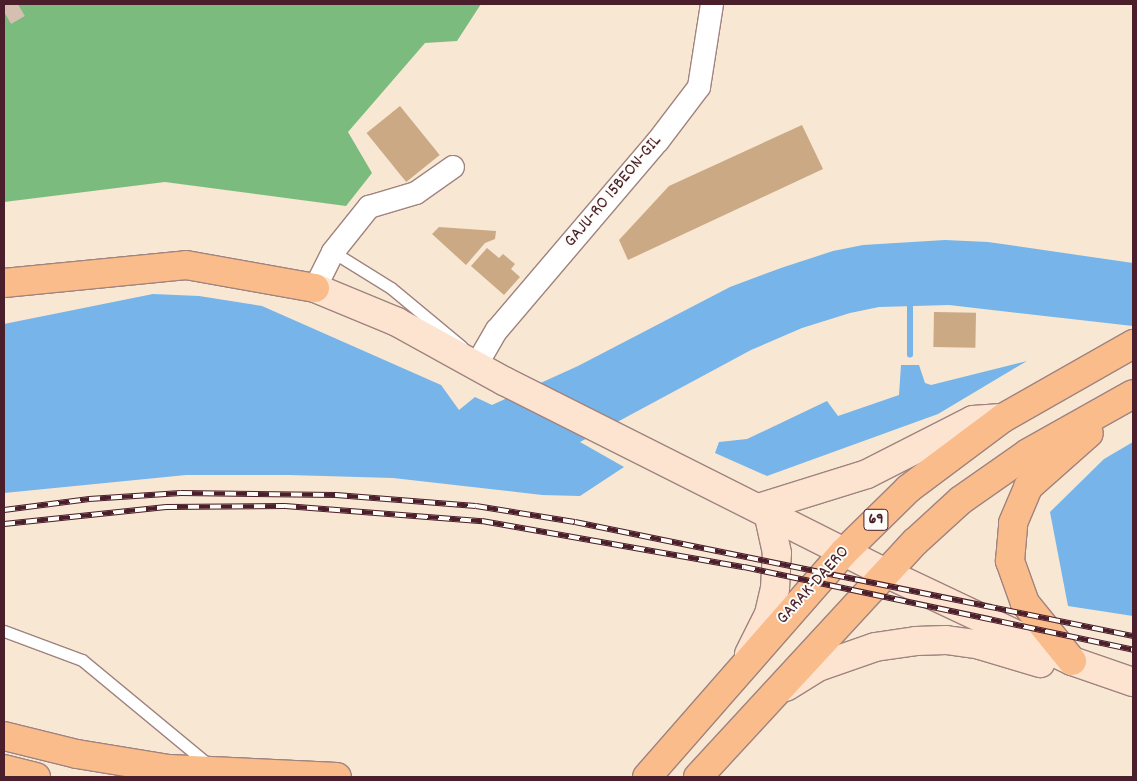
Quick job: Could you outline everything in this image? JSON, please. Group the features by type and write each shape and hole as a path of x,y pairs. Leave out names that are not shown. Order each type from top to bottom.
{"main road":[{"path":"4,283 186,264 315,288 397,322 477,364 504,381 886,573 1072,661 1133,682"},
{"name":"GARAK-DAERO","path":"647,777 844,552 908,489 1003,418 1133,344"},
{"path":"1072,661 1025,603 1016,584 1010,561 1013,523 1028,487 1096,427 1122,400"},
{"name":"69","path":"698,777 886,573 961,500 997,473 1122,400"},
{"path":"763,510 868,474 974,420 1003,418"},
{"path":"744,666 768,614 775,589 778,553 763,510"},
{"path":"774,694 818,667 875,647 946,640 1012,653 1082,677 1133,682"},
{"path":"4,736 124,762 219,773 337,777"},
{"path":"4,769 36,777"}],"street":[{"name":"GAJU-RO 15BEON-GIL","path":"477,364 497,330 658,141 699,86 712,4"},
{"path":"315,288 333,252 368,206 416,193 452,167"}],"lane":[{"path":"333,252 391,288 452,336 477,364"},
{"path":"4,631 82,660 219,773"}],"green space":[{"path":"4,4 481,4 457,41 425,43 348,132 372,173 346,206 165,182 4,202"}],"water":[{"path":"945,240 988,242 1133,263 1133,326 949,305 879,307 850,313 802,328 751,350 580,442 624,467 580,496 542,495 393,478 289,475 186,475 4,493 4,324 153,294 199,296 262,306 441,385 459,410 475,397 492,405 578,366 730,287 781,268 833,251 863,245"},
{"path":"1027,361 938,414 767,476 715,453 719,442 747,439 827,401 838,416 899,395 901,365 919,365 925,383 931,385"},
{"path":"1133,442 1133,616 1068,606 1050,512 1104,459"}],"building":[{"path":"400,106 440,155 406,182 367,133"},
{"path":"802,125 823,169 628,260 619,240 669,186"},
{"path":"439,227 496,231 495,239 485,243 466,265 432,234"},
{"path":"487,248 499,258 503,254 515,264 511,269 520,277 504,295 471,266"},
{"path":"934,312 976,313 975,348 933,347"}],"waterway":[{"path":"910,300 910,355"}],"tunnel":[{"path":"4,12 18,4"}],"railway":[{"path":"4,510 89,499 181,493 336,495 476,506 575,522 1133,636"},
{"path":"4,524 166,507 285,506 482,521 744,567 1133,650"}]}
